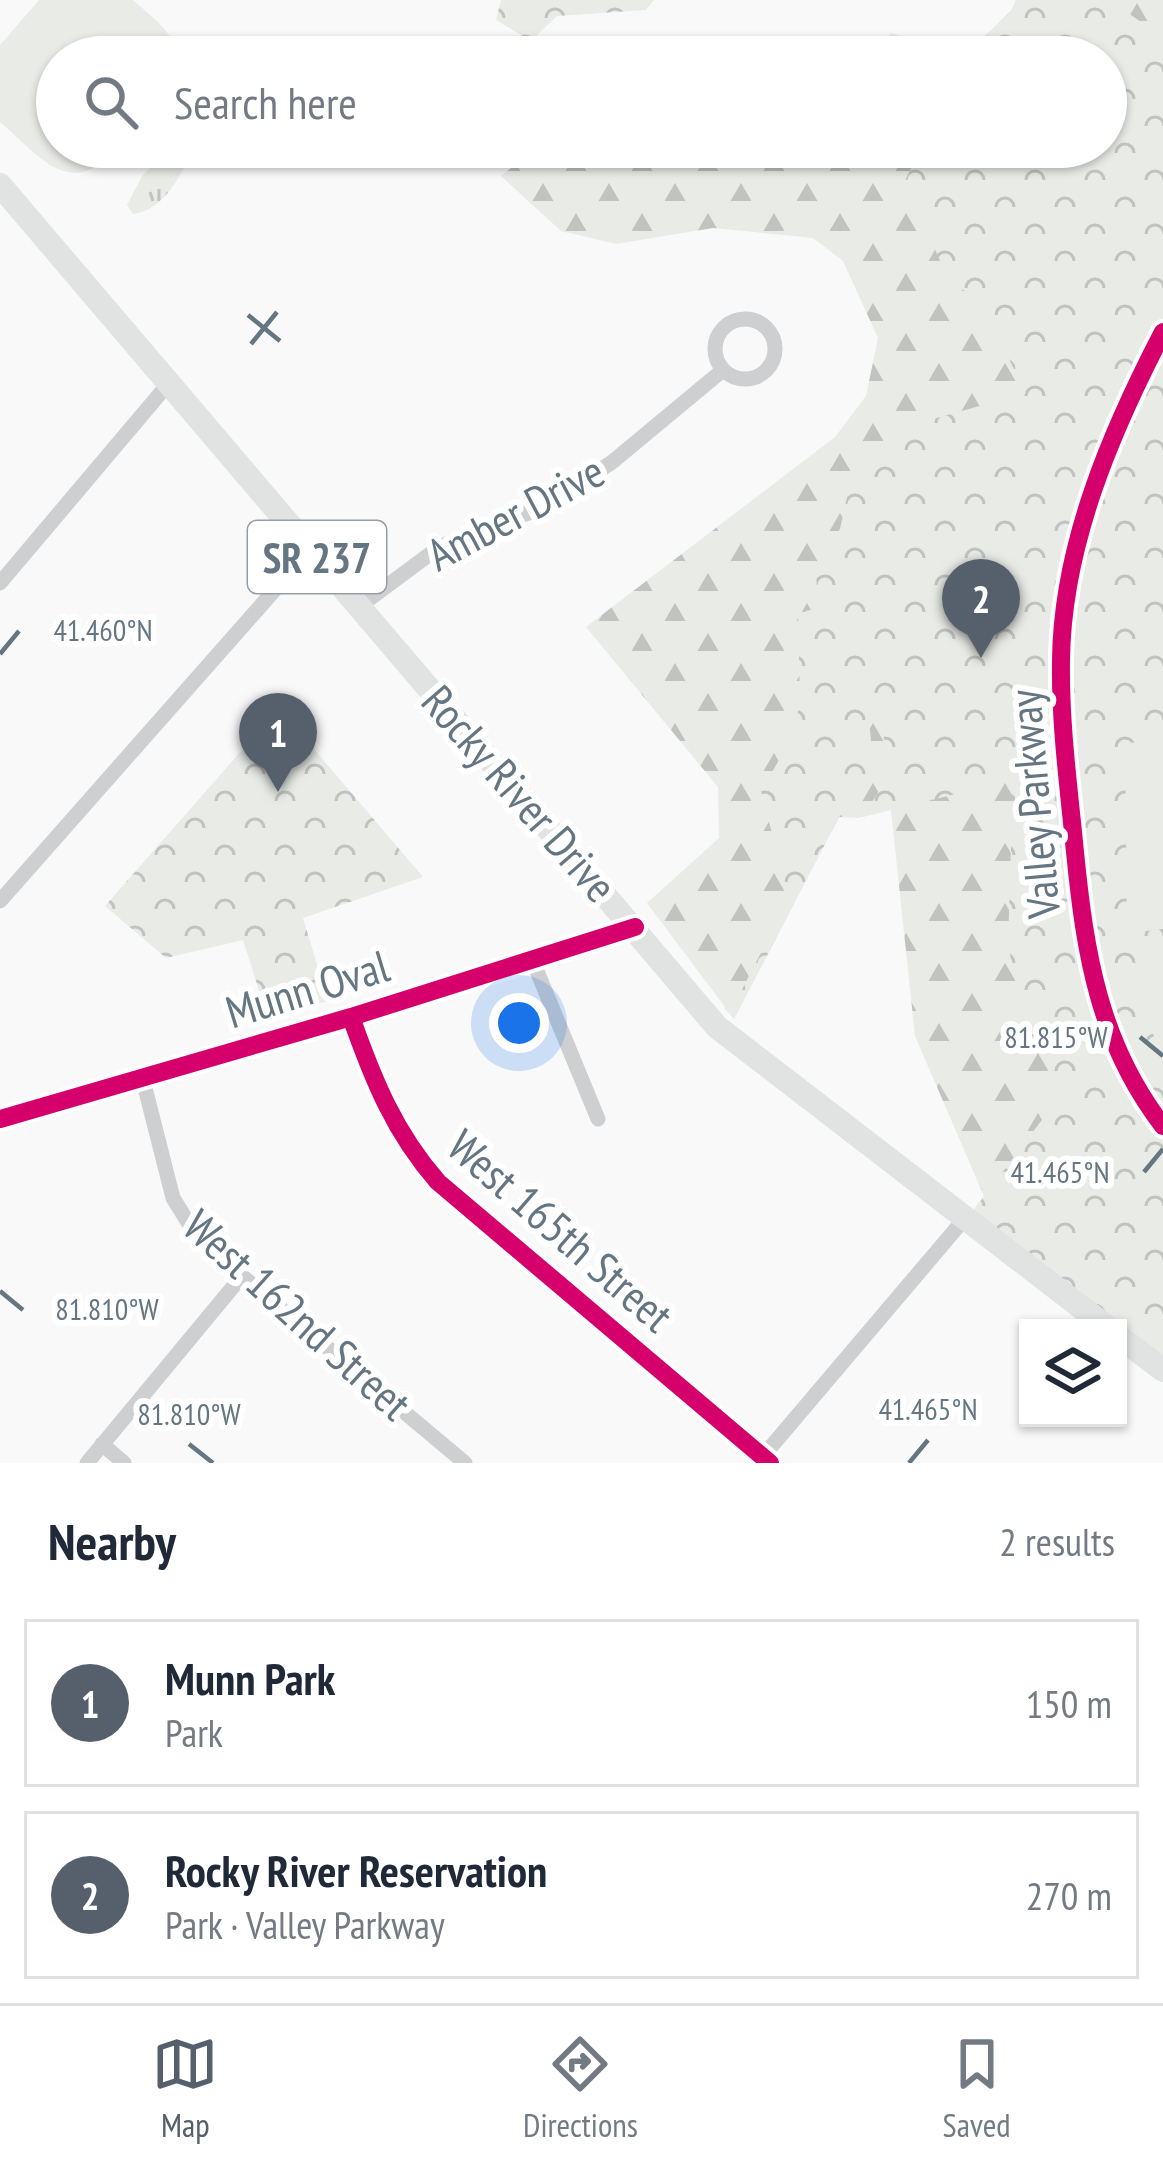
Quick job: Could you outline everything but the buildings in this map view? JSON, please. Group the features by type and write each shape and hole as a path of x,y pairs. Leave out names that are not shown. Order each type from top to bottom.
{"main road":[{"name":"Rocky River Drive","path":"5,200 169,383 717,1027 1096,1319"},
{"path":"1127,1343 1163,1370"}],"street":[{"name":"Amber Drive","path":"748,320 766,328 775,354 766,371 740,379 723,370 717,362 716,341 728,324 748,320"},
{"name":"Valley Parkway","path":"1163,332 1133,390 1085,518 1065,612 1061,657 1082,927 1095,994 1124,1069 1163,1126"},
{"name":"Amber Drive","path":"360,606 438,548 527,514 611,463 723,370"},
{"path":"0,584 169,383"},
{"path":"0,901 310,550"},
{"name":"Munn Oval","path":"0,1119 351,1017 635,927"},
{"path":"532,959 598,1119"},
{"name":"West 165th Street","path":"351,1017 377,1092 400,1134 438,1181 764,1461"},
{"name":"West 162nd Street","path":"142,1076 172,1198 191,1227 242,1276 465,1463"},
{"path":"764,1461 966,1217"},
{"path":"86,1463 242,1276"},
{"path":"102,1444 124,1463"}],"green space":[{"path":"39,0 133,0 169,36 36,36 36,154 0,122 0,45"},
{"path":"501,0 654,0 646,10 557,16 536,36 523,36 496,20"},
{"path":"1016,0 1163,0 1163,300 1141,1127 970,1214 984,1196 915,1036 891,810 839,817 734,1019 647,903 719,838 718,787 586,627 835,437 866,396 878,338 843,261 813,238 713,228 616,244 561,231 501,176 512,168 1127,168 1127,36 985,36"},
{"path":"1109,0 1163,37 1163,1368 1127,1341 1127,1319 1099,1319 967,1219 1063,1092 1026,1030 1008,946 1013,780 858,818 877,794 885,773 882,719 869,720 874,770 870,784 839,817 734,1019 724,1008 738,997 789,899 761,791 793,736 800,702 798,613 819,608 815,566 840,529 850,484 877,468 901,428 1026,393 981,303 948,279 905,181 911,168 1127,168 1127,36 985,36 1011,11"},
{"path":"150,168 183,168 163,199 133,214 127,205"},
{"path":"279,708 423,877 303,918 328,1001 268,1019 243,940 166,958 105,906"},
{"path":"1163,741 1163,929 1127,933 1125,743"},
{"path":"1163,954 1163,1075 1135,958"}],"cycle path":[{"path":"1163,332 1125,409 1093,491 1070,575 1061,661 1068,781 1090,961 1124,1062 1163,1126"},
{"path":"0,1119 351,1017 635,927"},
{"path":"351,1017 386,1104 438,1182 770,1463"}],"place":[{"name":"Rocky River Reservation","path":"981,658"},
{"name":"Munn Park","path":"278,792"}]}
